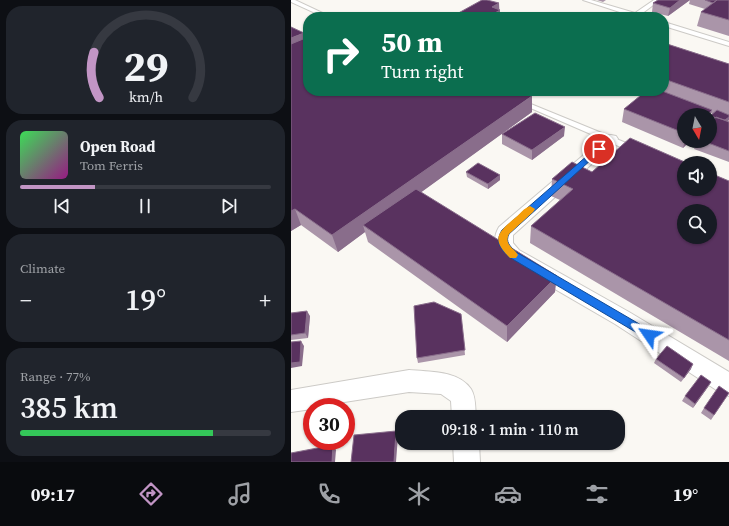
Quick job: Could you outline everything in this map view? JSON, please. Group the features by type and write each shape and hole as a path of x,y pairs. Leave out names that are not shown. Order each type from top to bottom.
{"street":[{"path":"611,139 505,232 502,238 503,246 512,255 622,318 729,385"},
{"path":"291,401 409,381 446,384 462,396 463,410"},
{"path":"466,450 467,462"}],"lane":[{"path":"291,0 317,12"},
{"path":"586,0 626,12"},
{"path":"644,12 657,0"},
{"path":"669,26 729,44"},
{"path":"515,100 638,151"}],"building":[{"path":"482,0 499,3 492,7 500,10 497,12 460,12"},
{"path":"658,0 680,0 670,8 653,3"},
{"path":"705,0 717,0 713,3"},
{"path":"717,0 729,0 729,20 701,12"},
{"path":"291,27 303,33 303,33 291,38"},
{"path":"303,39 303,96 532,96 332,235 295,209 291,211 291,44"},
{"path":"669,45 729,64 729,102 669,81"},
{"path":"669,94 707,108 677,108 677,130 624,109 640,96 669,96"},
{"path":"717,110 729,115 729,117 725,120 717,118"},
{"path":"535,113 565,127 532,150 502,134"},
{"path":"717,117 729,122 729,151 717,146"},
{"path":"630,138 677,159 677,196 717,196 717,176 729,181 729,340 531,226 573,189 552,179 572,162 592,172"},
{"path":"478,163 500,175 488,184 466,172"},
{"path":"416,189 557,276 507,326 363,225"},
{"path":"434,302 461,314 465,350 417,358 414,306"},
{"path":"307,311 305,333 291,335 291,313"},
{"path":"301,341 300,362 291,363 291,342"},
{"path":"667,346 693,364 684,378 656,359"},
{"path":"701,375 711,382 695,404 685,396"},
{"path":"719,386 729,393 714,415 704,408"},
{"path":"395,431 394,462 351,462 352,450 355,450 355,435"},
{"path":"307,450 333,450 332,462 291,462 291,453"}],"slow traffic":[{"path":"513,255 503,246 502,238 505,232 530,209"}],"route":[{"path":"599,149 505,232 502,238 503,246 512,255 649,335"}]}
